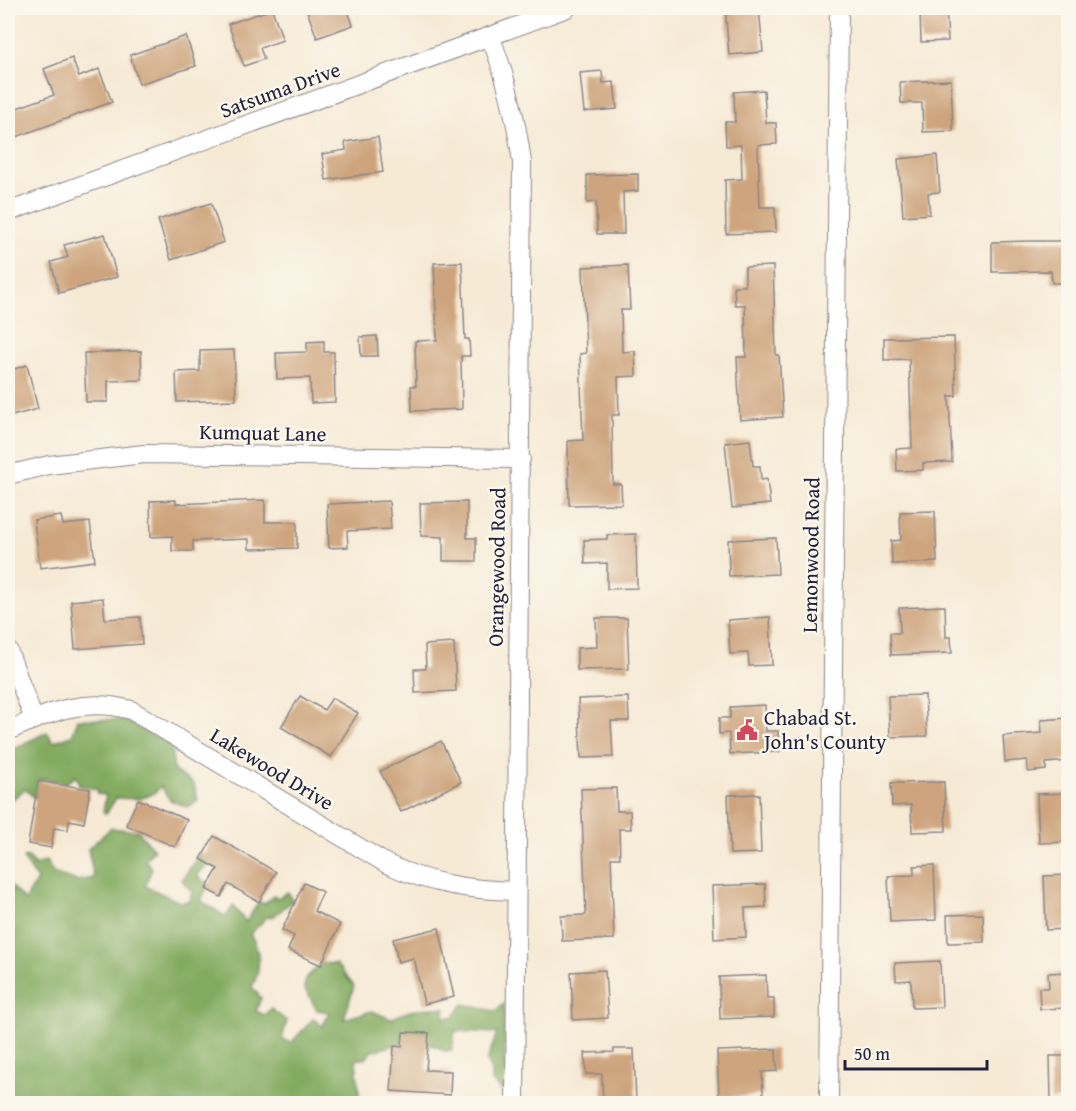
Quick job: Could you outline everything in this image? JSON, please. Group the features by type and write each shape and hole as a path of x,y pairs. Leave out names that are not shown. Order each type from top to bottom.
{"street":[{"name":"Satsuma Drive","path":"8,212 567,8"},
{"name":"Lemonwood Road","path":"829,1104 839,8"},
{"name":"Orangewood Road","path":"490,36 511,98 522,162 515,1104"},
{"name":"Kumquat Lane","path":"8,476 49,465 144,454 521,459"},
{"path":"8,650 34,720"},
{"name":"Lakewood Drive","path":"8,731 78,706 106,703 130,710 395,868 446,886 476,890 516,891"}],"green space":[{"path":"78,719 123,720 171,745 174,771 194,784 198,801 187,807 170,800 161,786 147,797 116,798 106,814 103,812 106,795 97,794 97,789 79,785 76,776 66,783 41,779 36,799 25,789 8,803 8,752 47,732 53,742 72,735"},
{"path":"111,828 138,831 154,850 145,860 152,868 145,886 180,902 190,901 192,892 182,880 200,853 208,863 197,876 208,885 201,901 226,917 233,906 246,922 259,902 265,904 274,895 278,898 288,892 292,901 274,916 267,917 250,934 258,954 257,974 252,987 261,998 256,1011 264,1015 271,1009 287,1021 282,1039 291,1043 313,1019 323,1026 329,1012 317,1010 304,987 307,977 322,963 336,964 354,986 344,1019 372,1011 391,1019 417,1009 431,1008 445,1008 444,1017 453,1017 463,1004 495,1011 504,1004 505,1088 502,1091 492,1081 492,1070 487,1061 497,1033 455,1031 452,1050 445,1051 428,1044 408,1044 370,1052 367,1058 356,1060 360,1103 8,1103 8,883 25,901 37,880 23,858 28,857 35,866 46,861 53,873 77,881 94,878 88,849"}],"building":[{"path":"306,8 347,8 353,25 317,38"},
{"path":"725,8 759,8 763,52 729,55"},
{"path":"920,8 946,8 948,41 921,42"},
{"path":"272,9 283,40 260,48 264,59 244,66 228,24"},
{"path":"186,36 196,66 139,84 130,55"},
{"path":"72,58 79,77 99,69 112,102 8,140 8,111 54,95 44,69"},
{"path":"602,71 603,83 614,82 617,109 584,112 580,73"},
{"path":"951,80 953,131 923,132 922,103 901,103 900,82"},
{"path":"764,90 766,123 776,123 777,144 758,145 760,207 775,207 776,232 726,234 725,180 742,179 741,145 726,146 725,122 735,122 734,92"},
{"path":"378,137 383,172 326,180 322,154 346,150 345,142"},
{"path":"937,155 940,192 928,193 930,214 903,216 898,159"},
{"path":"638,174 638,191 623,192 624,234 597,234 596,202 587,203 587,175"},
{"path":"211,203 224,242 171,260 158,220"},
{"path":"105,234 117,277 59,293 51,262 68,257 64,245"},
{"path":"1068,241 1068,283 1052,283 1051,271 992,272 992,242"},
{"path":"462,262 465,339 469,339 470,356 461,356 462,409 412,411 411,386 416,386 415,341 437,340 434,263"},
{"path":"628,265 630,310 621,310 622,352 635,351 636,376 618,377 619,415 612,415 613,484 621,484 622,504 569,505 568,441 583,440 580,354 586,353 583,267"},
{"path":"773,266 776,355 779,355 783,417 740,420 737,357 746,357 745,305 735,305 734,286 745,286 745,267"},
{"path":"377,336 378,356 361,356 360,337"},
{"path":"954,337 956,396 949,396 952,462 923,463 923,470 897,471 896,449 912,448 909,359 884,360 884,338"},
{"path":"324,341 324,352 334,352 335,402 311,403 310,378 277,379 276,353 307,352 307,342"},
{"path":"234,350 236,400 177,402 176,372 200,371 200,351"},
{"path":"141,351 142,380 108,381 108,402 86,402 84,353"},
{"path":"27,365 38,409 8,417 8,386 12,385 8,371"},
{"path":"750,440 753,466 760,466 761,480 767,479 770,504 732,508 725,443"},
{"path":"176,500 176,504 265,500 265,522 297,522 297,548 249,549 249,539 193,541 193,551 172,551 172,536 151,537 150,501"},
{"path":"389,501 391,529 347,531 348,547 329,548 327,504"},
{"path":"467,502 467,538 476,538 476,561 443,561 443,537 421,536 420,503"},
{"path":"935,511 937,562 892,564 891,541 901,540 900,512"},
{"path":"61,516 63,525 90,522 95,561 40,568 34,520"},
{"path":"636,534 637,588 607,589 607,563 585,564 584,540 607,539 607,535"},
{"path":"776,538 778,574 729,576 728,540"},
{"path":"103,598 105,619 140,617 142,644 75,649 71,601"},
{"path":"945,606 946,637 951,637 952,653 891,655 890,633 900,633 899,608"},
{"path":"770,617 772,665 749,666 748,653 730,654 728,620"},
{"path":"596,618 627,618 629,669 577,670 577,648 597,647"},
{"path":"454,643 456,691 415,693 414,669 426,669 425,645"},
{"path":"925,695 927,736 890,737 888,696"},
{"path":"300,696 324,710 332,698 358,713 331,757 281,727"},
{"path":"628,697 629,721 611,721 613,757 581,758 578,699"},
{"path":"765,705 766,731 778,731 779,752 730,754 729,733 719,734 719,718 730,718 730,707"},
{"path":"1068,718 1068,761 1046,763 1046,770 1028,772 1027,760 1005,762 1003,736 1042,733 1041,720"},
{"path":"441,741 461,782 401,812 380,771"},
{"path":"38,781 90,789 84,823 69,820 68,830 54,828 51,848 28,844"},
{"path":"944,782 946,831 912,832 911,805 892,806 891,783"},
{"path":"616,788 617,811 630,811 631,829 619,829 620,858 611,858 614,939 562,941 561,916 586,915 581,789"},
{"path":"1068,793 1068,842 1039,843 1037,794"},
{"path":"759,794 761,853 730,854 728,795"},
{"path":"138,799 187,820 175,847 126,825"},
{"path":"214,836 276,872 259,902 228,884 221,897 206,889 218,869 201,859"},
{"path":"934,865 936,920 890,922 888,876 914,875 914,866"},
{"path":"1068,875 1068,929 1046,930 1044,876"},
{"path":"304,883 323,892 314,911 340,924 321,965 288,950 294,936 282,930"},
{"path":"765,884 766,907 745,908 746,937 714,939 712,886"},
{"path":"983,914 984,942 948,943 947,915"},
{"path":"439,928 454,997 424,1004 414,958 398,962 393,939"},
{"path":"940,961 942,1007 912,1008 911,980 896,981 895,963"},
{"path":"605,970 608,1018 573,1020 571,972"},
{"path":"1068,972 1068,1008 1040,1009 1039,988 1049,988 1048,973"},
{"path":"766,975 767,998 774,998 774,1017 720,1019 719,977"},
{"path":"403,1032 429,1033 426,1070 451,1071 450,1095 391,1091 394,1046 402,1047"},
{"path":"614,1049 634,1049 636,1104 603,1104 602,1074 586,1074 585,1053 614,1052"},
{"path":"776,1049 777,1071 762,1072 763,1095 719,1098 717,1051"},
{"path":"1050,1056 1068,1056 1068,1099 1051,1100"}],"place":[{"name":"Chabad St. John's County","path":"747,730"}]}
